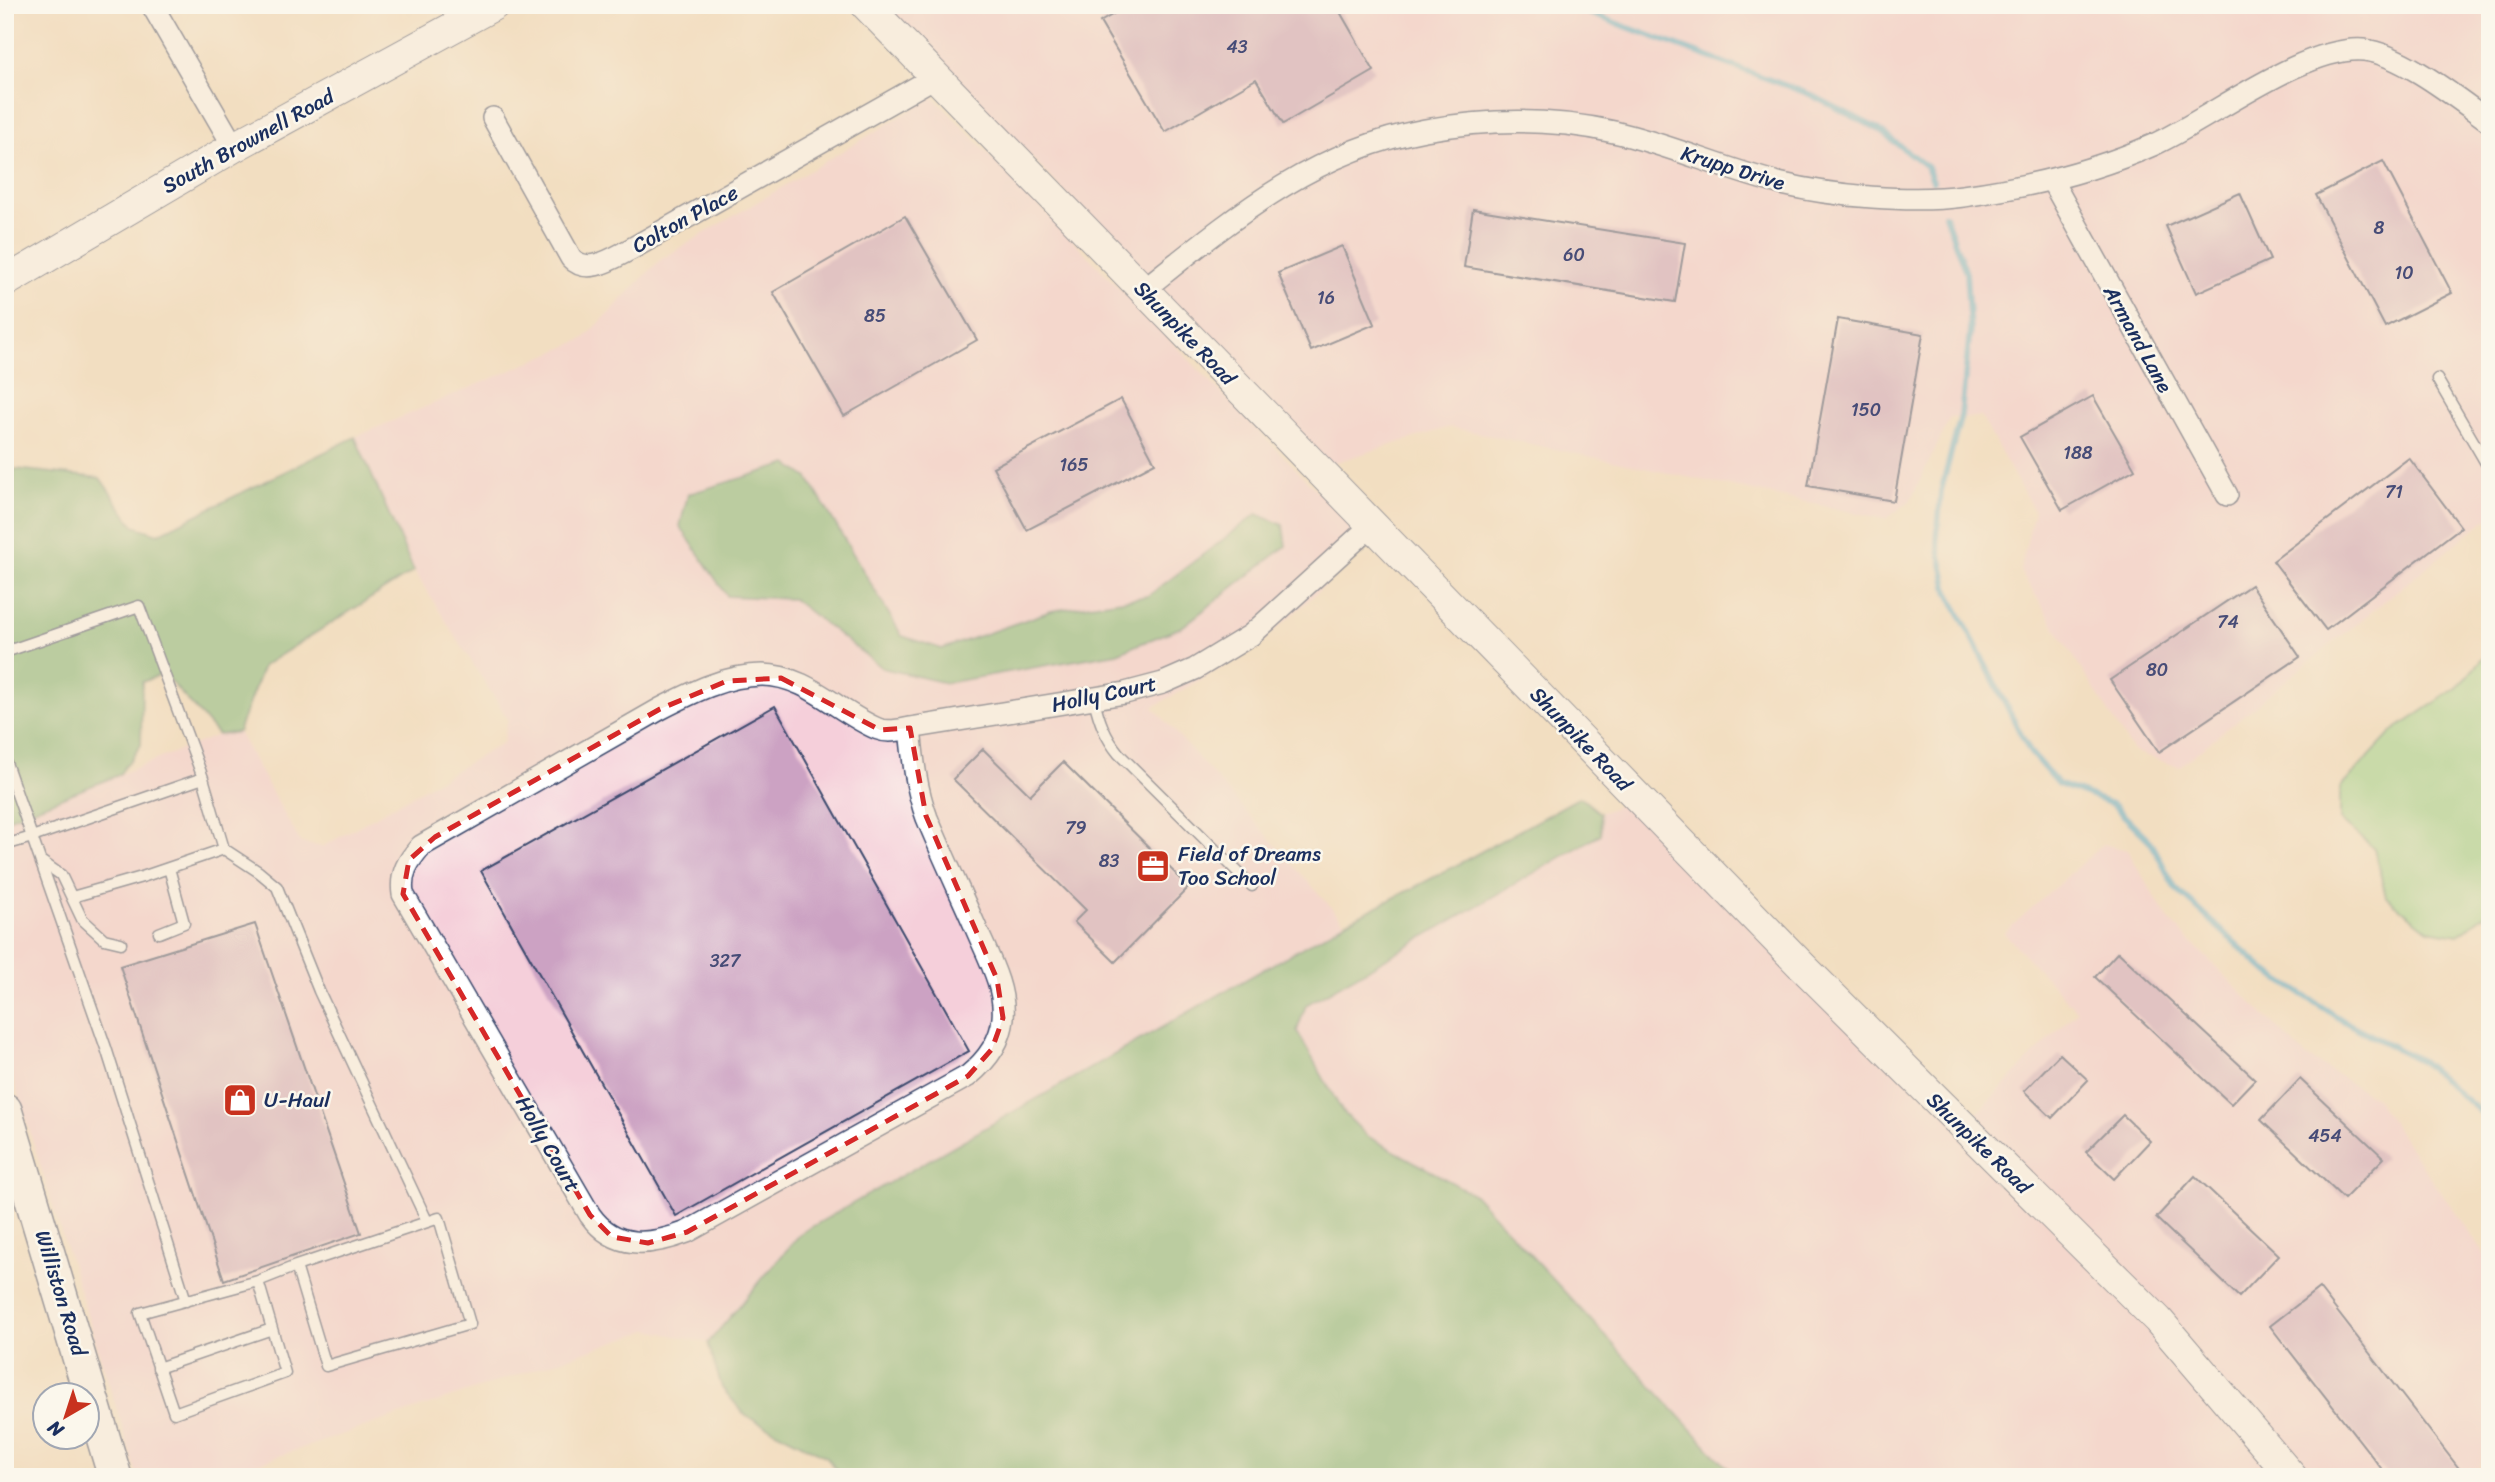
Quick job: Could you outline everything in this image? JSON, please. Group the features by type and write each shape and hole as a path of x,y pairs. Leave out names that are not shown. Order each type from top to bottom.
{"main road":[{"name":"Williston Road","path":"5,1110 115,1477"}],"street":[{"path":"152,5 234,147"},
{"name":"South Brownell Road","path":"5,282 234,147 494,5"},
{"name":"Shunpike Road","path":"866,5 1895,1060 2120,1280 2196,1362 2292,1477"},
{"name":"Krupp Drive","path":"1143,290 1253,204 1313,168 1400,135 1460,124 1518,122 1614,132 1779,183 1815,191 1922,199 1957,197 2052,181 2100,165 2157,143 2283,72 2343,51 2364,50 2382,54 2426,78 2490,122"},
{"name":"Colton Place","path":"493,118 570,258 582,266 594,265 643,243 935,77"},
{"name":"Armand Lane","path":"2052,181 2227,495"},
{"name":"Holly Court","path":"910,728 914,771 926,816 997,979 1003,1018 1000,1035 992,1049 981,1065 968,1076 687,1232 648,1243 629,1242 612,1237 598,1227 590,1215 403,894 401,882 409,860 421,846 692,692 748,676 781,678 810,689 880,730 895,731 910,728 1094,699 1163,683 1195,670 1231,649 1292,600 1372,525"}],"lane":[{"path":"2437,379 2490,470"},
{"path":"5,652 139,606 203,778 224,849 277,887 322,998 427,1222"},
{"path":"1094,699 1108,740 1119,754 1252,887"},
{"path":"5,760 106,1048 186,1301"},
{"path":"5,845 203,778"},
{"path":"72,897 224,849"},
{"path":"41,862 61,875 82,919 104,939 121,943"},
{"path":"159,933 184,923 169,868"},
{"path":"258,1281 285,1373 174,1413 139,1313 258,1281 296,1266 439,1218 470,1324 326,1366 296,1266"},
{"path":"158,1368 272,1329"}],"highlighted area":[{"path":"781,678 880,730 910,728 926,816 997,979 1003,1018 992,1049 968,1076 687,1232 648,1243 612,1237 590,1215 403,894 409,860 435,837 660,709 727,681"}],"shaded area":[{"path":"885,5 2490,5 2490,520 2484,521 2179,767 2133,751 2020,571 2034,511 1981,417 1950,418 1910,501 1886,519 1450,427 1326,465"},
{"path":"933,97 1370,545 1254,649 1153,707 1345,923 801,1232 708,1343 649,1330 217,1477 138,1477 5,1053 5,820 218,735 238,732 301,843 322,847 503,743 508,719 414,571 355,437 584,339 660,260"},
{"path":"1625,803 1969,1121 2077,1011 2004,933 2103,844 2127,850 2168,919 2307,1057 2375,1098 2490,1262 2490,1426 2476,1477 1736,1477 1475,1195 1367,1136 1342,1111 1297,1031 1306,1005 1601,834 1600,813"}],"green space":[{"path":"355,437 414,571 263,666 238,732 218,735 164,674 142,682 141,745 119,775 5,820 5,474 16,469 100,478 134,526 158,534"},
{"path":"788,464 808,478 902,636 942,649 1051,611 1148,596 1257,514 1283,525 1286,546 1182,627 1117,653 946,683 882,668 793,599 727,596 680,526 688,494"},
{"path":"2490,650 2490,904 2484,915 2458,935 2428,930 2386,897 2374,848 2340,820 2340,788 2393,731 2458,687"},
{"path":"1580,797 1600,813 1601,834 1306,1005 1297,1031 1342,1111 1367,1136 1475,1195 1736,1477 842,1477 825,1456 746,1416 722,1388 708,1343 801,1233 1345,923"}],"building":[{"path":"1129,5 1336,5 1374,71 1283,124 1256,79 1165,132 1100,22"},
{"path":"2383,161 2452,293 2385,327 2316,195"},
{"path":"2240,193 2270,260 2196,293 2166,226"},
{"path":"1473,209 1685,243 1675,302 1464,267"},
{"path":"905,216 977,340 844,416 773,292"},
{"path":"1342,246 1375,324 1311,351 1278,273"},
{"path":"1838,319 1923,334 1894,501 1808,486"},
{"path":"2093,396 2135,469 2062,510 2020,437"},
{"path":"1121,399 1155,463 1027,530 993,467"},
{"path":"2409,458 2461,527 2326,630 2273,561"},
{"path":"2251,585 2300,657 2159,752 2110,680"},
{"path":"775,706 969,1051 676,1216 481,871"},
{"path":"983,749 1030,795 1063,762 1189,887 1115,962 1074,922 1086,910 953,779"},
{"name":"U-Haul","path":"255,924 361,1233 224,1280 120,966"},
{"path":"2118,952 2255,1079 2231,1104 2095,977"},
{"path":"2060,1054 2088,1080 2052,1118 2024,1091"},
{"path":"2300,1079 2384,1158 2344,1199 2261,1120"},
{"path":"2123,1115 2150,1141 2114,1179 2086,1152"},
{"path":"2195,1176 2279,1255 2239,1297 2156,1218"},
{"path":"2319,1288 2461,1471 2453,1477 2388,1477 2270,1326"}],"waterway":[{"path":"1567,5 1809,94 1878,129 1927,167 1933,181"},
{"path":"1945,215 1966,273 1970,330 1961,415 1941,491 1937,540 1948,591 2030,752 2058,784 2112,804 2151,842 2175,888 2266,971 2347,1023 2421,1061 2490,1120"}],"place":[{"name":"Field of Dreams Too School","path":"1153,866"},
{"name":"U-Haul","path":"240,1100"}]}
